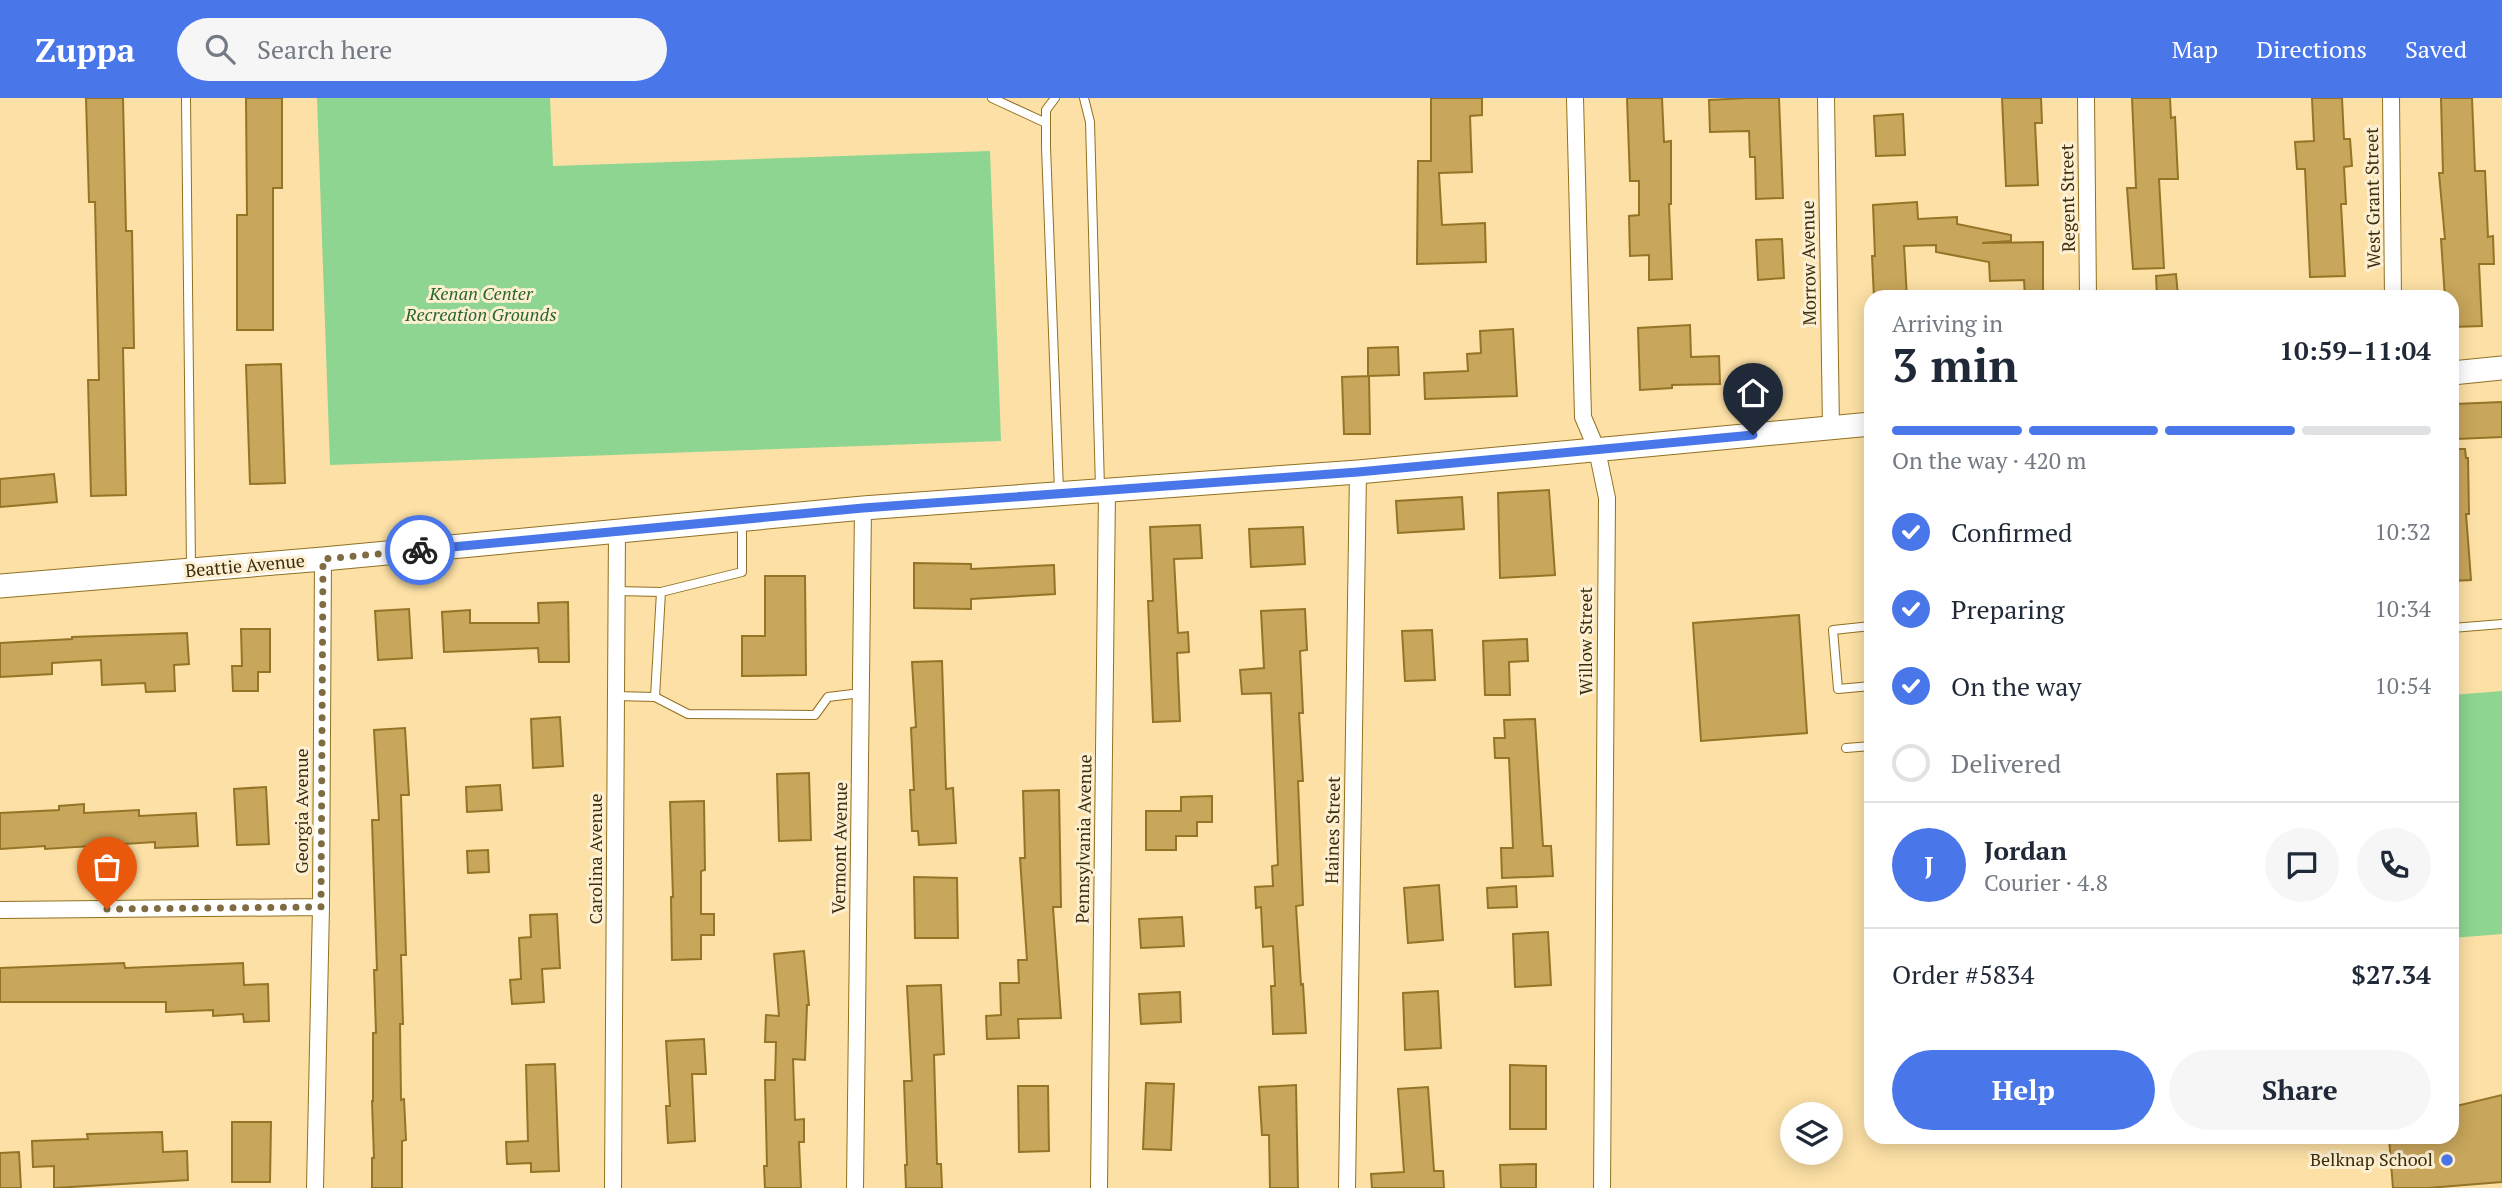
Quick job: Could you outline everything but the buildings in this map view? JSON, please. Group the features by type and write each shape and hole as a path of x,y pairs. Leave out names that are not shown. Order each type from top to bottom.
{"street":[{"name":"Willow Street","path":"1575,98 1583,417 1597,450 1607,498 1602,1188"},
{"name":"Morrow Avenue","path":"1826,98 1831,428"},
{"name":"Regent Street","path":"2086,98 2088,290"},
{"name":"West Grant Street","path":"2391,98 2393,290"},
{"path":"2459,372 2502,368"},
{"name":"Beattie Avenue","path":"0,586 323,559 863,508 1358,472 1864,425"},
{"name":"Haines Street","path":"1347,1188 1358,472"},
{"name":"Pennsylvania Avenue","path":"1099,1188 1104,491"},
{"name":"Vermont Avenue","path":"855,1188 863,508"},
{"name":"Carolina Avenue","path":"613,1188 617,530"},
{"name":"Georgia Avenue","path":"315,1188 321,907 323,559"},
{"path":"0,910 321,907"}],"lane":[{"path":"186,98 191,570"},
{"path":"992,98 1046,123"},
{"path":"1055,98 1046,110 1046,123 1059,494"},
{"path":"1084,98 1090,122 1104,491"},
{"path":"617,591 661,592 742,572 743,519"},
{"path":"655,697 661,592"},
{"path":"2459,627 2502,624"},
{"path":"1864,627 1833,630 1838,689 1864,687"},
{"path":"616,696 655,697 688,714 816,715 828,697 861,693"},
{"path":"1846,748 1864,747"}],"green space":[{"name":"Kenan Center Recreation Grounds","path":"317,98 550,98 553,166 990,151 1001,441 330,465"},
{"path":"2502,691 2502,934 2459,937 2459,694"}],"way so far":[{"path":"107,909 321,907 323,559 420,550"}],"place":[{"name":"Belknap School","path":"2447,1160"}],"route":[{"path":"420,550 863,508 1358,472 1753,435"}]}
